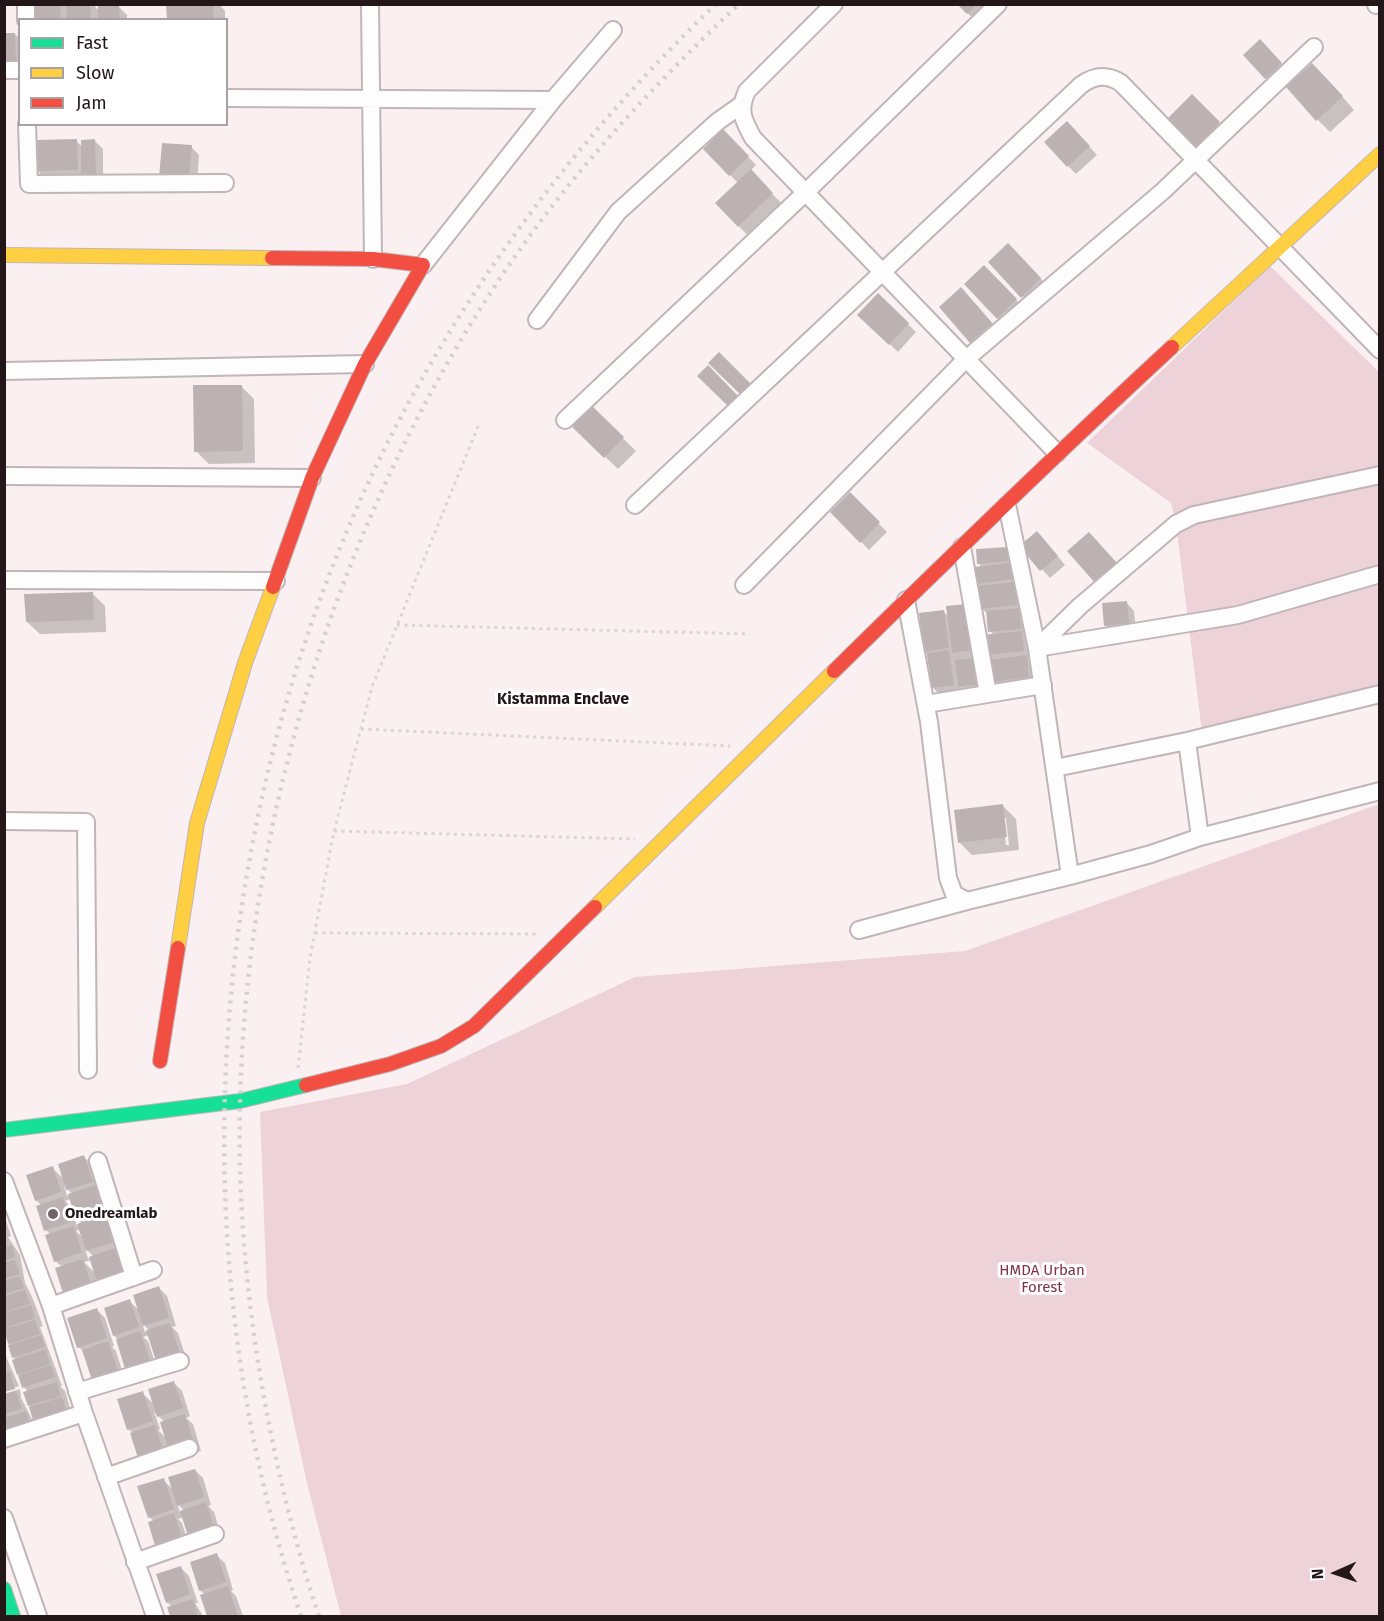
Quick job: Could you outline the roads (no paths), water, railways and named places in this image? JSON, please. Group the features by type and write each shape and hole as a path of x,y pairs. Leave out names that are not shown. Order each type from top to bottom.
{"street":[{"path":"370,4 374,259"},
{"path":"834,4 747,91 741,105 742,120 753,138 1057,453"},
{"path":"565,420 807,192 998,4"},
{"path":"160,1061 197,823 245,663 312,478 365,364 423,265 553,100 613,30"},
{"path":"744,585 965,360 1163,191 1314,47"},
{"path":"635,506 1089,80 1111,76 1121,83 1380,350"},
{"path":"228,98 553,100"},
{"path":"537,320 618,212 717,122 741,105"},
{"path":"27,126 29,184 225,183"},
{"path":"4,1130 240,1101 390,1064 441,1046 474,1026 906,600 1007,505 1057,453 1380,154"},
{"path":"4,255 374,259 423,265"},
{"path":"4,371 365,364"},
{"path":"1037,648 1080,606 1176,524 1186,519 1380,475"},
{"path":"4,477 312,478"},
{"path":"1007,505 1037,648 1070,876"},
{"path":"962,547 988,694"},
{"path":"1037,648 1238,615 1380,574"},
{"path":"4,580 276,581"},
{"path":"906,600 926,704 948,878 954,894 967,901"},
{"path":"926,704 1043,685"},
{"path":"1055,768 1187,741 1380,694"},
{"path":"1187,741 1200,837"},
{"path":"859,930 1070,876 1151,854 1200,837 1380,791"},
{"path":"4,821 86,822 88,1070"},
{"path":"98,1161 134,1277"},
{"path":"4,1181 51,1306 84,1413 155,1617"},
{"path":"51,1306 153,1270"},
{"path":"77,1392 180,1361"},
{"path":"4,1439 84,1413"},
{"path":"106,1477 189,1448"},
{"path":"4,1518 38,1617"},
{"path":"135,1562 215,1534"},
{"path":"4,1589 13,1617"}],"railway":[{"path":"301,1616 260,1470 235,1320 224,1168 229,1015 249,864 283,715 331,571 393,432 460,315 537,204 579,152 668,51 716,4"},
{"path":"319,1616 292,1526 269,1426 248,1289 241,1196 240,1103 247,990 263,876 287,762 320,651 360,542 408,436 463,336 526,241 600,147 654,88 739,4"}],"place":[{"name":"Onedreamlab","path":"53,1214"}],"district":[{"name":"Kistamma Enclave","path":"563,700"}],"park label":[{"name":"HMDA Urban Forest","path":"1042,1280"}]}
